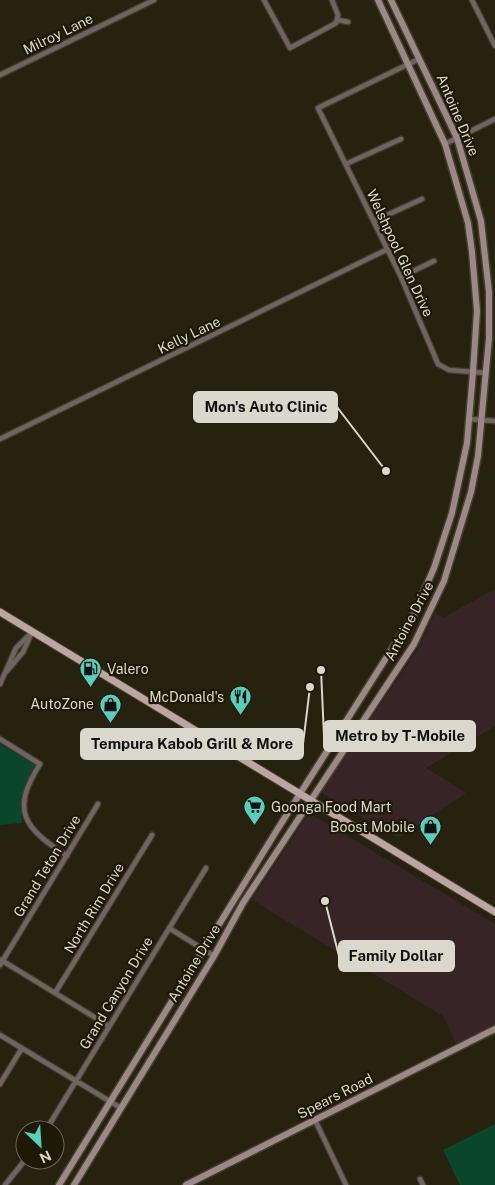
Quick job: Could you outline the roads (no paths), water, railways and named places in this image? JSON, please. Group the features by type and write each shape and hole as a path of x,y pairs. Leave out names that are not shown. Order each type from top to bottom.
{"main road":[{"name":"Antoine Drive","path":"59,1185 203,949 414,614 434,568 452,513 467,444 477,311 468,224 445,144 378,0"},
{"name":"Antoine Drive","path":"74,1185 214,956 250,892 310,799 401,665 434,602 453,555 471,492 482,420 490,316 485,250 477,203 457,138 391,0"},
{"path":"472,252 485,250"},
{"path":"0,612 495,912"},
{"path":"242,887 250,892"},
{"name":"Spears Road","path":"186,1185 495,1029"}],"street":[{"name":"Milroy Lane","path":"0,74 154,0"},
{"path":"264,0 290,48 334,26 338,20"},
{"path":"332,0 338,20"},
{"path":"472,0 495,46"},
{"path":"338,20 348,22"},
{"path":"409,65 419,59"},
{"name":"Welshpool Glen Drive","path":"409,65 318,108 401,276 438,364 448,370 486,373"},
{"path":"445,144 494,122"},
{"path":"346,164 401,139"},
{"path":"374,221 422,198"},
{"name":"Kelly Lane","path":"0,439 388,249"},
{"path":"401,276 434,261"},
{"path":"469,419 495,422"},
{"path":"6,672 23,652 32,632"},
{"path":"0,684 16,648 32,632"},
{"path":"0,739 40,764 25,791 24,806 27,820 38,837 67,856"},
{"name":"Grand Teton Drive","path":"1,961 98,804"},
{"name":"North Rim Drive","path":"56,993 152,835"},
{"name":"Grand Canyon Drive","path":"52,1120 206,868"},
{"path":"168,928 214,956"},
{"path":"1,961 109,1026"},
{"path":"0,1034 121,1108"},
{"path":"0,1084 22,1048"},
{"path":"315,1120 346,1185"},
{"path":"5,1185 17,1170"},
{"path":"420,1178 423,1185"}],"place":[{"name":"Mon's Auto Clinic","path":"386,471"},
{"name":"Metro by T-Mobile","path":"321,670"},
{"name":"Tempura Kabob Grill & More","path":"310,687"},
{"name":"Valero","path":"91,688"},
{"name":"McDonald's","path":"240,716"},
{"name":"AutoZone","path":"110,723"},
{"name":"Goonga Food Mart","path":"255,826"},
{"name":"Boost Mobile","path":"431,846"},
{"name":"Family Dollar","path":"325,901"}]}
